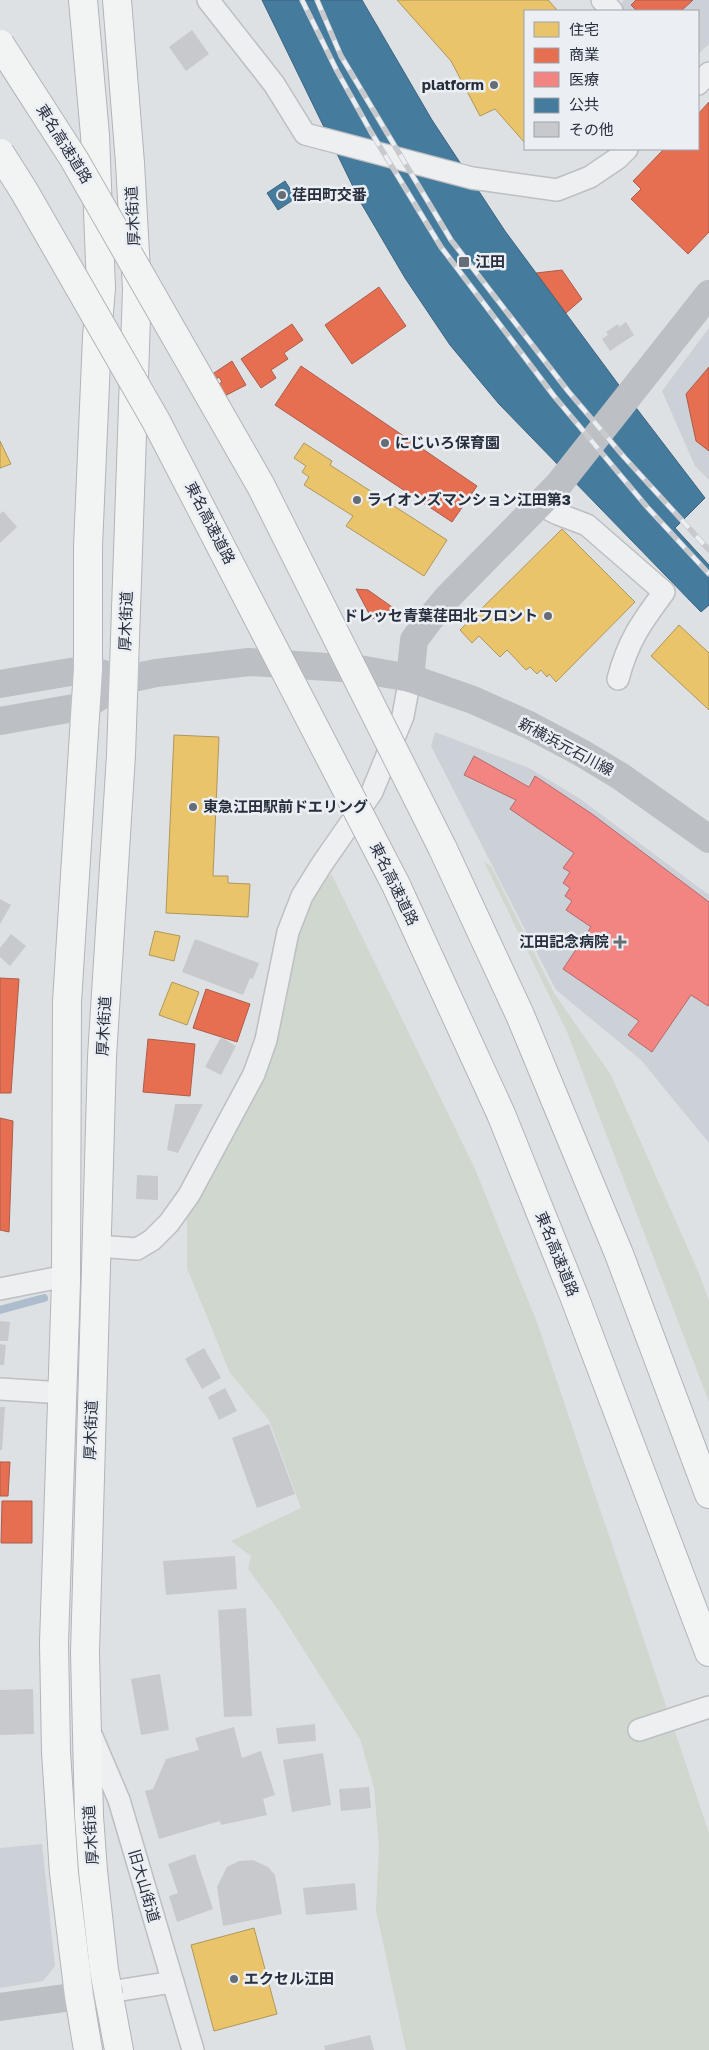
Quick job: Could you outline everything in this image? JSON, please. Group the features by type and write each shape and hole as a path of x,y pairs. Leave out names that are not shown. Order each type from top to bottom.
{"highway":[{"name":"厚木街道","path":"83,0 95,135 101,288 97,337 88,547 88,669 67,1002 66,1288 54,1643 56,1752 64,1873 79,1996 88,2050"},
{"name":"厚木街道","path":"117,0 130,163 137,289 124,680 102,1057 85,1653 89,1816 93,1871 104,1970 119,2050"},
{"name":"東名高速道路","path":"0,44 74,159 261,486 442,847 520,1016 600,1208 709,1494"},
{"name":"東名高速道路","path":"0,153 24,191 156,421 396,885 501,1114 574,1296 709,1652"}],"street":[{"path":"208,0 274,84 305,134 472,178 557,190 590,177 627,150"},
{"path":"602,0 611,10"},
{"path":"699,83 709,74"},
{"path":"97,1246 137,1249 152,1240 169,1222 190,1195 254,1074 266,1040 288,932 302,896 372,792 403,716 414,640 448,597 573,468 709,294"},
{"path":"540,504 587,526 664,592 639,626 628,646 618,679"},
{"name":"新横浜元石川線","path":"124,680 156,673 249,662 347,667 410,678 473,700 529,725 580,752 620,776 709,839"},
{"path":"0,684 88,669 124,680"},
{"path":"0,721 85,706 124,680"},
{"path":"0,1289 66,1288"},
{"path":"0,1389 63,1393"},
{"path":"639,1730 709,1707"},
{"name":"旧大山街道","path":"86,1725 119,1800 192,2050"},
{"path":"2,2007 172,1982"}],"shaded area":[{"path":"624,0 709,0 709,44 699,53 699,10 620,10 617,7"},
{"path":"709,328 709,480 695,466 662,391"},
{"name":"江田記念病院","path":"435,732 529,768 579,798 709,895 709,1143 641,1060 556,990 431,746"},
{"path":"484,862 491,866 554,993 611,1075 698,1271 709,1301 709,1402 567,1032"},
{"path":"332,875 475,1169 538,1325 709,1833 709,2050 406,2050 376,1910 379,1847 374,1788 360,1739 279,1611 248,1569 251,1556 231,1541 301,1508 269,1420 230,1373 187,1268 187,1212 215,1151 271,1060 294,940 316,882"},
{"path":"42,1844 55,1966 43,1981 0,1988 0,1848"}],"building: 住宅":[{"name":"platform","path":"397,0 548,0 557,10 524,10 524,142 495,109 480,116 451,61"},
{"path":"0,441 11,464 0,468"},
{"name":"ライオンズマンション江田第3","path":"304,443 332,461 330,465 447,540 424,576 346,526 353,516 304,485 309,477 302,472 306,466 294,458"},
{"name":"ドレッセ青葉荏田北フロント","path":"562,529 635,602 556,682 549,674 547,677 541,670 537,674 530,667 526,670 507,650 500,657 479,636 472,643 460,630"},
{"path":"679,625 709,653 709,710 651,656"},
{"name":"東急江田駅前ドエリング","path":"174,735 219,737 213,876 228,876 228,883 250,884 248,917 166,913"},
{"path":"155,931 180,936 174,961 149,955"},
{"path":"172,982 199,992 187,1025 159,1015"},
{"name":"エクセル江田","path":"254,1928 277,2014 214,2031 191,1945"}],"building: 商業":[{"path":"636,0 693,0 682,10 636,10 631,5"},
{"path":"709,102 709,232 688,254 631,199 641,189 633,181 663,150 699,150 699,113"},
{"path":"562,270 582,299 566,313 536,273"},
{"path":"379,287 406,326 352,364 325,325"},
{"path":"292,324 303,340 284,353 288,359 271,370 276,378 261,388 241,359"},
{"path":"232,361 246,385 213,402 207,392 222,382 219,377 205,386 205,379"},
{"path":"301,366 477,486 452,522 275,405"},
{"path":"709,367 709,451 696,441 686,394"},
{"path":"356,589 368,590 395,609 372,619"},
{"path":"0,978 19,979 11,1093 0,1093"},
{"path":"206,989 250,1004 237,1042 193,1028"},
{"path":"148,1039 195,1044 190,1096 143,1092"},
{"path":"0,1118 13,1121 9,1232 0,1230"},
{"path":"0,1462 10,1462 8,1496 0,1496"},
{"path":"2,1501 32,1501 32,1543 1,1543"}],"building: 医療":[{"path":"474,756 529,787 535,776 592,814 709,902 709,1004 708,1006 691,995 652,1052 628,1035 639,1021 563,969 591,927 566,910 572,901 565,896 570,888 563,883 570,872 563,868 574,853 510,809 516,800 464,775"}],"building: 公共":[{"path":"262,0 362,0 432,120 505,231 705,498 675,528 709,565 709,605 701,612 499,404 450,345 405,278 361,203"},
{"name":"荏田町交番","path":"285,181 296,198 278,210 267,193"}],"building: その他":[{"path":"192,30 209,54 186,71 169,47"},
{"path":"626,322 634,335 610,351 602,339 608,335 606,332 618,324 619,327"},
{"path":"3,511 17,527 0,543 0,514"},
{"path":"0,899 11,905 0,924"},
{"path":"11,934 26,946 10,966 0,957 0,948"},
{"path":"195,939 259,963 253,979 250,978 243,995 182,972"},
{"path":"221,1037 236,1046 221,1075 205,1067"},
{"path":"175,1104 203,1104 178,1153 167,1150"},
{"path":"137,1175 158,1176 158,1200 136,1199"},
{"path":"0,1321 10,1322 8,1341 0,1341"},
{"path":"0,1344 6,1345 4,1365 0,1365"},
{"path":"204,1348 221,1378 202,1389 185,1359"},
{"path":"225,1388 237,1411 219,1420 208,1397"},
{"path":"0,1407 5,1407 2,1450 0,1450"},
{"path":"269,1424 295,1494 257,1508 232,1438"},
{"path":"235,1556 237,1589 166,1595 163,1561"},
{"path":"246,1608 252,1716 224,1717 218,1610"},
{"path":"160,1674 169,1730 141,1735 131,1679"},
{"path":"33,1689 34,1734 0,1735 0,1690"},
{"path":"315,1724 316,1741 278,1744 276,1728"},
{"path":"234,1727 242,1758 261,1751 275,1795 263,1799 267,1815 221,1825 220,1821 159,1839 145,1791 153,1789 166,1759 199,1750 195,1738"},
{"path":"323,1753 331,1805 292,1812 283,1760"},
{"path":"369,1787 371,1808 341,1811 339,1789"},
{"path":"195,1854 213,1909 177,1922 169,1896 178,1893 168,1864"},
{"path":"253,1860 268,1867 275,1875 282,1914 223,1926 217,1887 227,1867 239,1861"},
{"path":"355,1883 357,1910 306,1915 303,1888"},
{"path":"370,2035 374,2050 325,2050 324,2046"}],"waterway":[{"path":"0,1310 44,1298"}],"railway":[{"path":"302,0 337,71 371,132 441,247 554,396 647,507 709,574"},
{"path":"317,0 341,56 451,240 568,391 624,457 709,550"}],"place":[{"name":"platform","path":"494,85"},
{"name":"荏田町交番","path":"282,195"},
{"name":"江田","path":"464,262"},
{"name":"にじいろ保育園","path":"385,443"},
{"name":"ライオンズマンション江田第3","path":"357,500"},
{"name":"ドレッセ青葉荏田北フロント","path":"548,616"},
{"name":"東急江田駅前ドエリング","path":"193,807"},
{"name":"江田記念病院","path":"620,942"},
{"name":"エクセル江田","path":"234,1979"}]}
